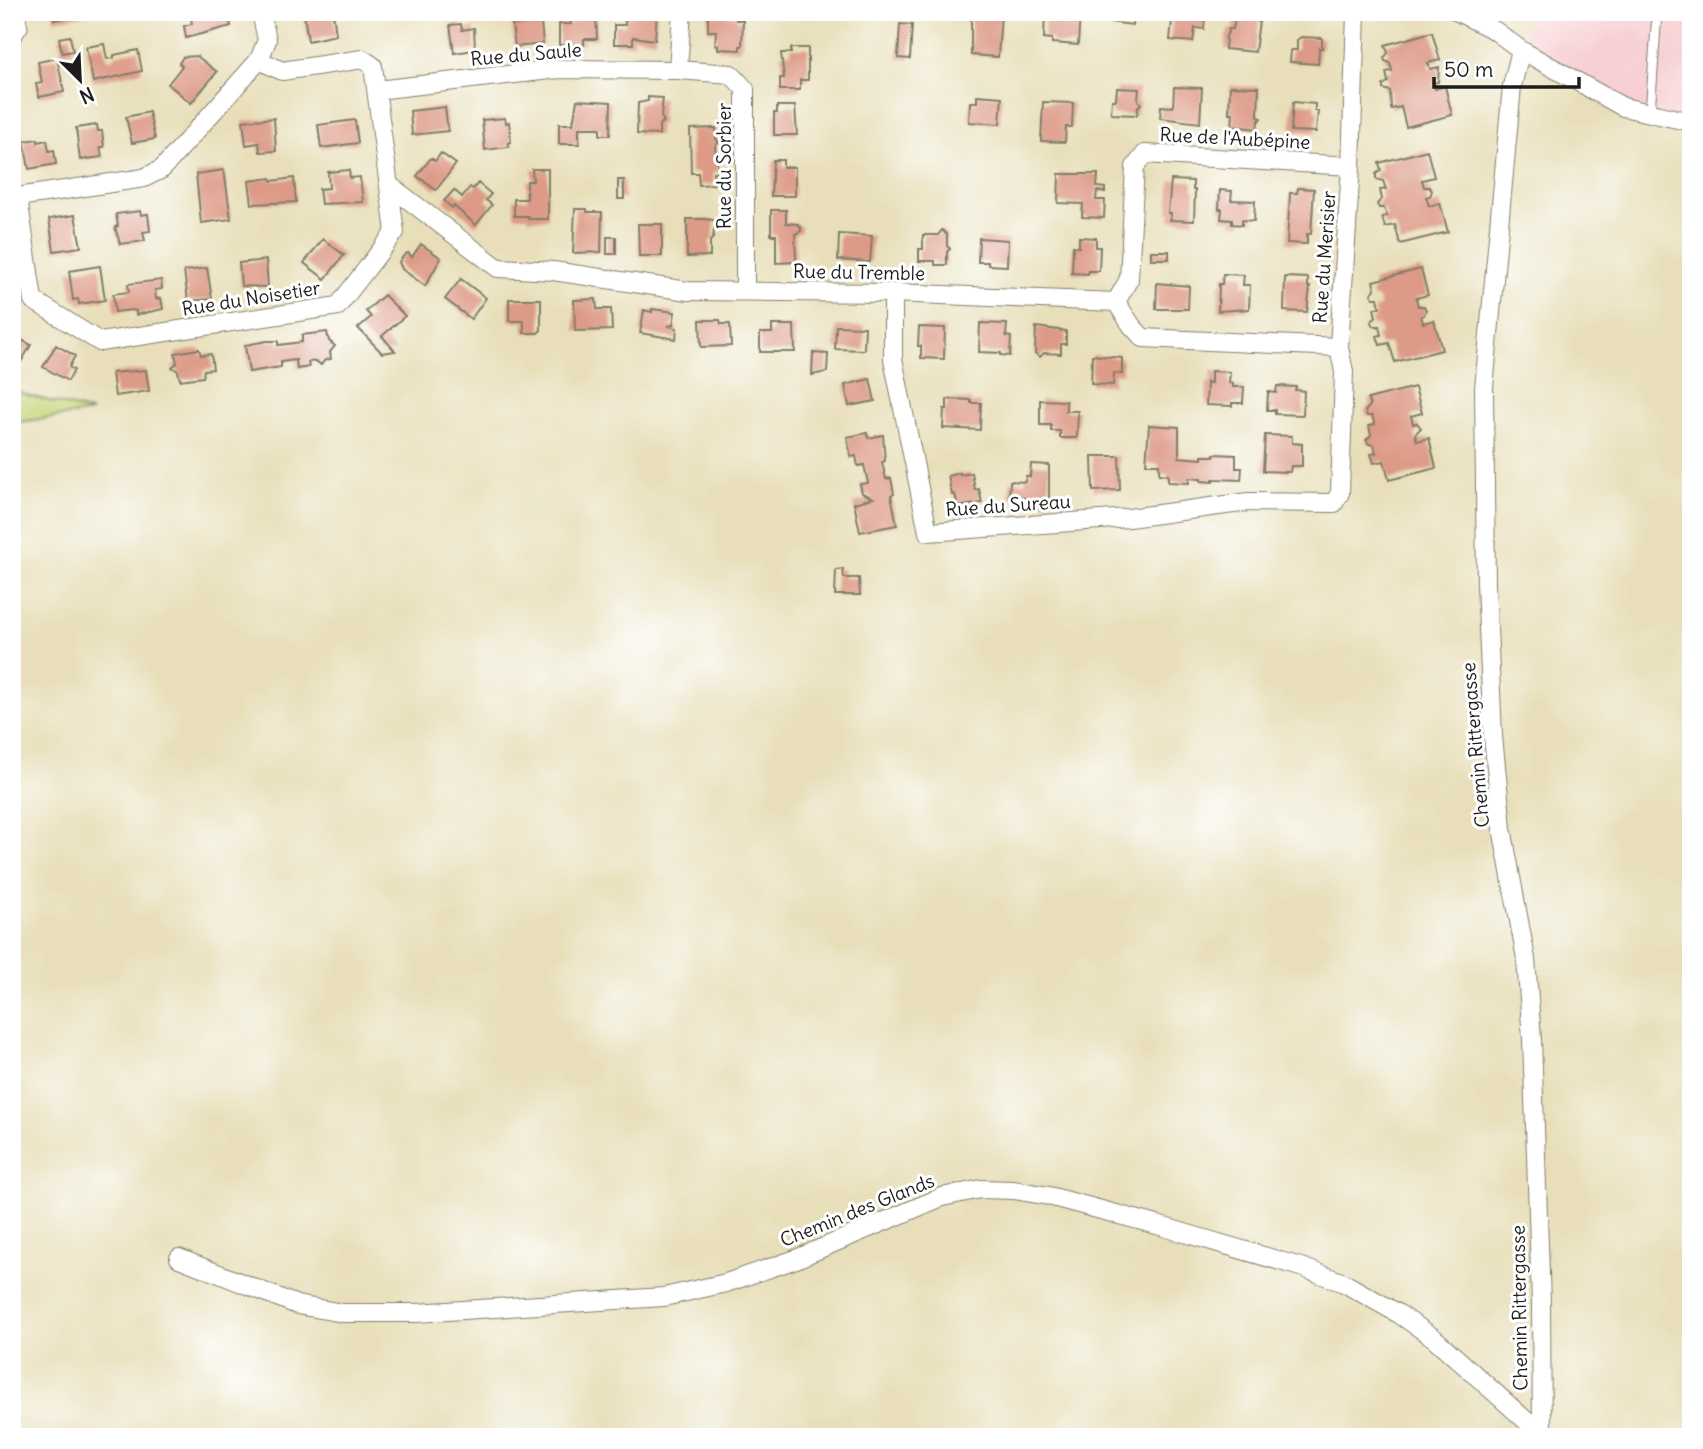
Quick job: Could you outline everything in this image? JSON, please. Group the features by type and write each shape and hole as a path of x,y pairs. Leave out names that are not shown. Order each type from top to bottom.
{"street":[{"path":"15,197 144,178 162,169 259,60 267,40 261,12"},
{"path":"678,70 682,12"},
{"name":"Rue du Merisier","path":"1334,503 1340,493 1344,372 1339,346 1351,166 1356,12"},
{"path":"1458,12 1494,30 1521,50 1623,107 1691,122"},
{"name":"Chemin Rittergasse","path":"1521,50 1513,86 1484,388 1486,584 1493,736 1502,828 1526,960 1532,1039 1541,1303 1542,1436"},
{"name":"Rue du Noisetier","path":"15,197 33,300 100,342 338,306 395,232 373,66 363,59 282,71 259,60"},
{"name":"Rue du Saule","path":"377,90 559,69 678,70"},
{"name":"Rue du Sorbier","path":"678,70 731,74 745,89 746,291"},
{"name":"Rue de l'Aubépine","path":"1116,302 1129,279 1135,167 1145,153 1351,166"},
{"name":"Rue du Tremble","path":"389,185 498,268 554,271 688,290 893,293 1116,302"},
{"name":"Rue du Sureau","path":"893,293 893,359 928,532 1129,518 1248,502 1334,503"},
{"path":"1116,302 1132,327 1143,338 1339,346"},
{"name":"Chemin des Glands","path":"179,1258 297,1305 343,1313 416,1313 644,1299 693,1292 759,1272 942,1197 981,1189 1014,1190 1049,1196 1157,1225 1304,1268 1344,1283 1399,1314 1434,1338 1542,1436"}],"lane":[{"path":"12,40 23,28 20,12"},
{"path":"1650,113 1657,12"}],"shaded area":[{"path":"1528,12 1691,12 1691,135 1618,112 1525,43"}],"green space":[{"path":"12,388 23,394 92,412 12,423"}],"building":[{"path":"53,12 84,12 84,15 54,20"},
{"path":"190,12 228,12 231,26 186,38 184,26 192,24"},
{"path":"333,12 336,35 308,41 304,15"},
{"path":"571,12 596,12 597,39 584,39 584,45 559,45 559,24 571,24"},
{"path":"971,12 1001,14 998,57 971,55"},
{"path":"1045,12 1080,12 1078,45 1052,43 1052,39 1044,38"},
{"path":"1110,12 1142,12 1141,21 1133,20 1132,25 1109,22"},
{"path":"1173,12 1196,13 1205,17 1204,29 1195,28 1193,42 1170,40"},
{"path":"625,13 657,13 655,40 633,37 633,44 614,44 614,25 625,25"},
{"path":"708,15 736,16 736,20 743,20 740,50 718,49 718,45 715,45 716,31 708,31"},
{"path":"1235,18 1259,21 1255,52 1225,49 1226,37 1229,29 1233,29"},
{"path":"541,22 543,44 515,47 512,25"},
{"path":"461,24 462,30 474,28 475,50 454,53 450,25"},
{"path":"900,24 912,25 910,59 898,58"},
{"path":"1432,32 1440,60 1428,63 1430,69 1439,67 1438,82 1433,83 1435,89 1445,86 1452,115 1406,127 1401,107 1391,109 1390,91 1383,89 1383,85 1388,82 1386,72 1392,71 1390,63 1384,58 1388,53 1385,45"},
{"path":"70,36 73,51 62,53 59,38"},
{"path":"1301,37 1322,38 1318,64 1290,62 1291,50 1297,50 1297,40"},
{"path":"104,44 107,59 138,50 142,71 93,82 86,47"},
{"path":"791,48 808,48 808,80 800,80 800,90 780,90 780,78 784,78 781,53 791,53"},
{"path":"197,56 217,72 191,103 168,84 182,66 179,63 183,57"},
{"path":"57,58 64,92 39,97 36,84 42,83 38,62"},
{"path":"1230,86 1259,87 1258,116 1261,118 1257,129 1232,126 1233,113 1229,113"},
{"path":"1174,87 1202,88 1200,123 1160,118 1161,106 1173,107"},
{"path":"1117,88 1139,89 1138,100 1141,104 1137,115 1111,114 1112,100 1116,100"},
{"path":"977,95 1002,97 1000,124 969,122 970,102 977,102"},
{"path":"648,97 663,98 661,117 664,121 659,125 659,135 637,134 638,103 648,101"},
{"path":"577,100 611,102 610,135 600,135 600,128 579,128 579,144 559,144 559,124 573,124"},
{"path":"1043,102 1073,103 1072,127 1066,127 1065,142 1041,141"},
{"path":"1293,102 1315,104 1315,111 1318,111 1316,132 1291,131"},
{"path":"777,106 795,106 797,135 774,135 774,113 777,113"},
{"path":"445,107 448,131 412,135 410,111"},
{"path":"149,112 155,139 132,143 126,117"},
{"path":"274,118 276,151 260,152 259,143 246,145 243,121"},
{"path":"505,118 506,123 509,122 509,147 485,150 482,120"},
{"path":"355,120 358,143 321,148 318,125"},
{"path":"97,125 98,131 102,131 102,157 80,160 76,128"},
{"path":"716,128 716,139 719,142 715,146 718,172 713,172 714,184 699,185 698,173 691,173 690,129"},
{"path":"38,139 38,142 47,140 49,151 54,150 56,164 29,169 24,141"},
{"path":"1427,150 1434,177 1422,180 1424,187 1429,187 1432,191 1430,196 1426,197 1429,206 1440,203 1448,232 1400,244 1395,225 1385,227 1382,217 1387,216 1384,208 1379,208 1377,204 1382,199 1380,190 1386,189 1383,181 1376,179 1376,174 1381,170 1379,163"},
{"path":"441,153 456,164 436,190 417,176 431,158 435,161"},
{"path":"773,160 783,160 783,167 795,167 795,196 771,196"},
{"path":"532,169 548,169 548,219 514,216 514,199 527,199 527,181 533,181"},
{"path":"224,170 231,219 201,223 196,174"},
{"path":"349,170 350,178 360,177 363,202 321,204 319,189 329,188 328,172"},
{"path":"1059,174 1098,174 1097,187 1105,188 1105,192 1097,191 1096,200 1105,200 1104,218 1082,217 1083,204 1058,203"},
{"path":"271,178 272,181 294,178 296,202 252,204 249,181"},
{"path":"618,180 624,180 624,199 618,199"},
{"path":"1171,180 1193,181 1194,221 1170,220 1171,213 1168,213"},
{"path":"478,183 491,194 486,200 492,205 476,225 444,201 454,190 462,197 470,187 473,189"},
{"path":"1298,188 1314,189 1311,234 1307,234 1307,244 1287,243 1290,193 1297,193"},
{"path":"1220,190 1232,191 1231,200 1255,201 1254,221 1242,220 1242,225 1221,219"},
{"path":"575,209 602,212 601,252 573,253"},
{"path":"771,210 786,210 786,223 798,224 801,227 801,231 795,234 796,262 776,263 776,235 771,235"},
{"path":"140,211 141,215 148,214 150,231 143,232 145,241 120,244 115,227 118,226 116,214"},
{"path":"75,215 81,247 54,251 49,219"},
{"path":"687,219 713,220 715,223 710,241 710,256 687,257"},
{"path":"638,224 662,224 662,256 639,256"},
{"path":"942,230 947,235 947,246 950,249 947,252 947,265 935,265 935,261 919,261 919,249 923,249 923,235 938,235"},
{"path":"839,234 872,236 870,262 838,260"},
{"path":"607,237 616,237 616,254 607,254"},
{"path":"1079,237 1096,238 1096,247 1100,247 1099,271 1088,271 1088,274 1072,273 1073,246 1079,247"},
{"path":"979,238 1008,240 1007,266 978,262"},
{"path":"323,239 344,255 325,279 304,263"},
{"path":"421,244 441,258 425,286 402,269 399,262 405,254 408,253 412,257"},
{"path":"1151,251 1169,251 1169,259 1151,259"},
{"path":"266,260 268,287 241,286 239,263"},
{"path":"100,266 105,300 79,304 78,299 73,300 69,271"},
{"path":"207,268 212,299 188,301 184,271"},
{"path":"1421,269 1428,295 1416,298 1418,306 1424,306 1426,310 1421,316 1423,323 1434,320 1442,350 1395,362 1389,343 1380,345 1377,336 1381,335 1379,326 1373,326 1371,322 1376,317 1374,308 1380,307 1378,298 1373,298 1371,294 1375,289 1373,281"},
{"path":"1223,274 1244,275 1243,285 1250,285 1249,309 1218,311 1219,284 1222,284"},
{"path":"1285,277 1308,278 1310,287 1307,312 1284,311"},
{"path":"461,279 486,298 471,319 445,299"},
{"path":"161,280 162,289 155,290 156,299 161,298 163,309 136,315 136,311 132,310 115,312 113,294 129,292 128,284"},
{"path":"1157,283 1189,286 1188,309 1156,309"},
{"path":"384,295 405,316 382,336 395,351 382,353 358,328 371,317 366,311"},
{"path":"509,299 541,299 541,330 538,333 524,333 524,321 509,321"},
{"path":"596,299 597,309 611,309 612,330 575,331 574,300"},
{"path":"652,309 675,312 673,325 668,326 677,328 676,339 640,333 644,310 652,312"},
{"path":"700,320 720,320 721,324 730,324 731,346 701,347"},
{"path":"980,323 1007,324 1006,336 1011,337 1010,356 979,352"},
{"path":"772,325 794,325 795,352 760,352 760,333 772,333"},
{"path":"836,326 865,327 864,350 835,349"},
{"path":"919,327 945,328 944,359 921,358 921,346 918,346"},
{"path":"1036,327 1066,331 1066,344 1061,344 1061,354 1044,353 1040,357 1035,353"},
{"path":"327,332 329,341 335,346 330,352 331,359 325,360 321,365 316,361 308,362 309,367 297,369 296,360 281,362 281,367 249,372 245,345 267,341 278,341 278,345 302,342 302,335"},
{"path":"12,335 31,345 15,372 12,370"},
{"path":"56,345 75,356 69,367 74,370 68,381 43,367"},
{"path":"199,349 201,355 211,354 213,369 204,370 203,377 180,380 178,371 172,367 177,363 175,353"},
{"path":"813,353 828,354 827,372 812,375"},
{"path":"1092,355 1122,358 1122,374 1114,373 1113,385 1091,384"},
{"path":"146,370 149,391 115,396 112,373"},
{"path":"1211,371 1230,372 1229,383 1233,384 1233,387 1244,387 1243,403 1232,403 1232,406 1206,405 1207,382 1211,383"},
{"path":"870,379 875,401 849,406 845,385"},
{"path":"1277,386 1296,387 1295,390 1304,391 1303,415 1275,414 1275,410 1267,410 1268,392 1276,393"},
{"path":"1415,387 1422,413 1411,416 1413,424 1417,423 1421,428 1415,434 1417,441 1429,438 1436,468 1389,480 1384,461 1374,463 1371,454 1376,453 1374,445 1366,440 1371,435 1369,426 1375,424 1372,416 1367,416 1365,411 1370,406 1368,399"},
{"path":"947,399 981,403 980,430 943,428"},
{"path":"1040,400 1066,401 1066,411 1078,411 1077,438 1060,438 1060,431 1051,431 1051,425 1040,425"},
{"path":"1149,425 1179,427 1179,457 1202,459 1202,456 1214,454 1236,455 1236,468 1242,468 1241,480 1213,479 1213,482 1189,478 1189,483 1168,482 1168,475 1159,474 1159,464 1146,464"},
{"path":"867,433 868,438 883,435 885,461 882,462 886,479 891,478 894,494 891,495 897,525 860,532 854,503 873,498 862,493 860,484 868,483 864,465 858,466 856,456 851,457 847,437"},
{"path":"1265,435 1292,436 1292,443 1302,444 1302,466 1291,466 1290,472 1263,471"},
{"path":"1092,456 1119,456 1120,490 1093,491"},
{"path":"1031,464 1049,465 1049,503 1024,502 1024,498 1009,498 1010,481 1025,482 1026,476 1030,476"},
{"path":"972,473 975,490 979,489 982,503 958,507 948,476"},
{"path":"843,569 844,578 859,578 860,595 835,595 836,570"}]}
